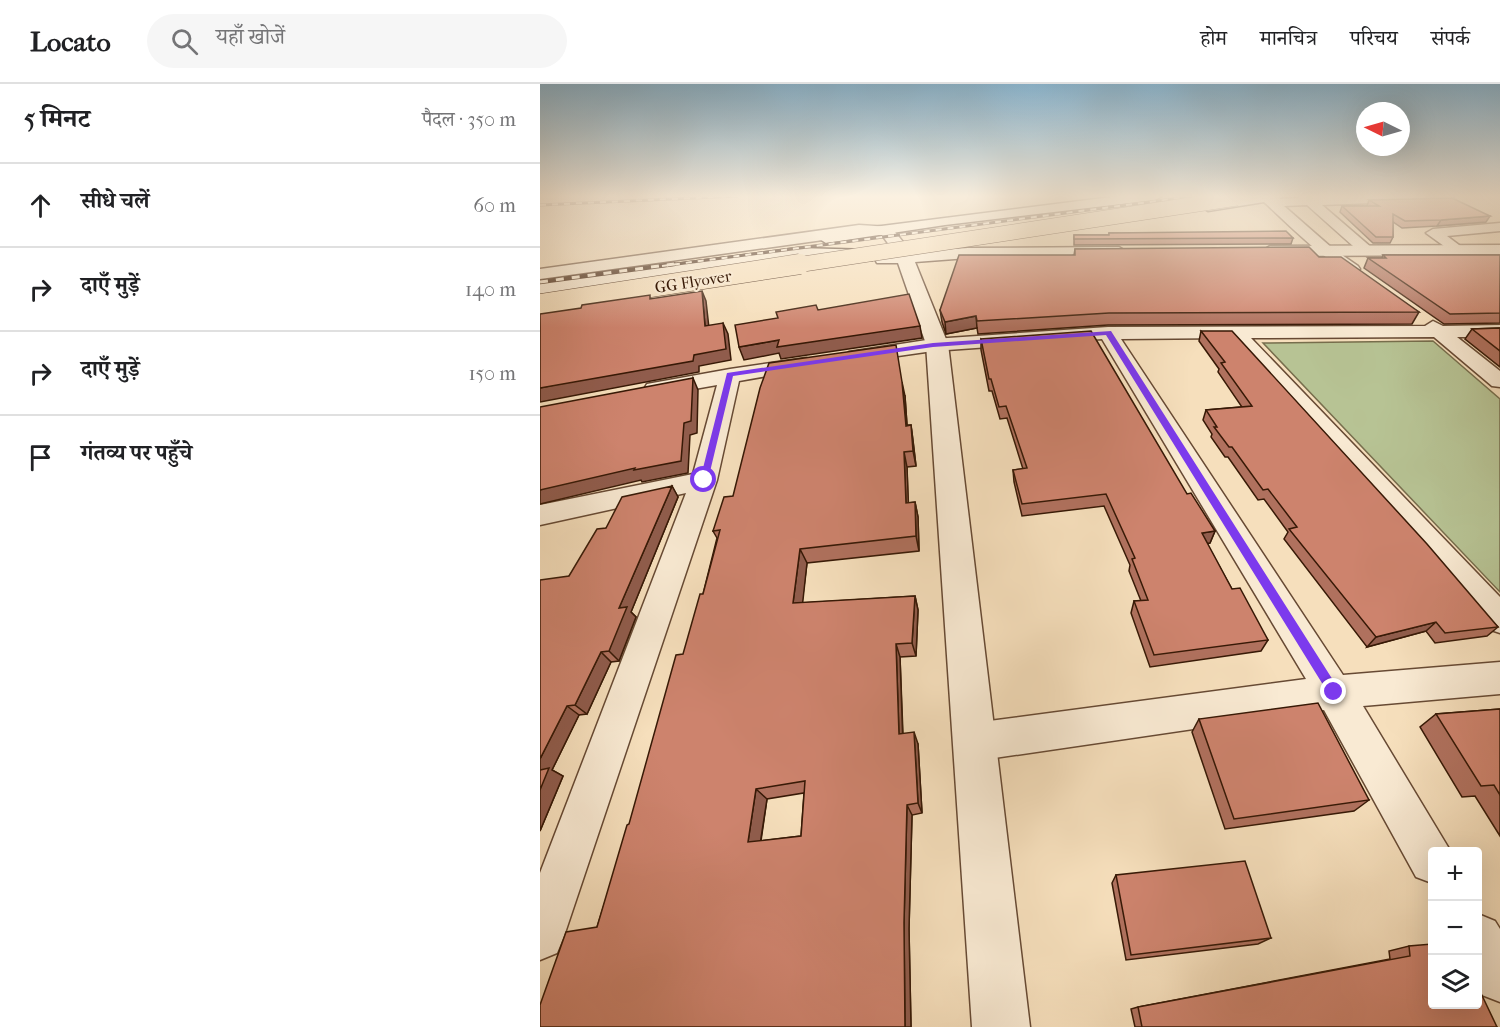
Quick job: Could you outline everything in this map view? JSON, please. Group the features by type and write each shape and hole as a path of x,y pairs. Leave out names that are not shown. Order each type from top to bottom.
{"main road":[{"name":"GG Flyover","path":"540,297 921,240"},
{"name":"GG Flyover","path":"540,304 961,240"}],"street":[{"path":"540,274 786,240"},
{"path":"883,240 898,246 937,344 1001,1027"},
{"path":"540,310 929,240"},
{"path":"540,281 944,240"},
{"path":"1315,240 1365,278"},
{"path":"1355,240 1367,251"},
{"path":"1444,240 1460,250"},
{"path":"540,288 798,254 898,246 968,253 1139,252"},
{"path":"1257,251 1500,250"},
{"path":"1422,318 1500,381"},
{"path":"640,392 730,375 937,344 1108,333 1500,331"},
{"path":"1108,333 1334,692 1428,854"},
{"path":"1236,333 1500,618"},
{"path":"540,936 704,480 730,375"},
{"path":"540,515 704,480"},
{"path":"974,742 1334,692 1500,678"},
{"path":"1482,945 1500,977"}],"green space":[{"path":"1433,341 1500,399 1500,592 1263,343"}],"building":[{"path":"1309,247 1319,257 1341,257 1419,312 1109,313 977,321 976,316 945,322 940,310 959,255 1075,255 1075,249"},
{"path":"1383,255 1500,255 1500,313 1450,314 1368,258 1386,258"},
{"path":"702,291 705,326 723,323 726,349 694,355 693,361 540,388 540,314 650,295 650,299"},
{"path":"909,294 920,326 777,347 779,340 739,347 735,325 778,318 776,312 816,305 818,310"},
{"path":"1500,328 1500,351 1472,329"},
{"path":"1091,331 1187,494 1191,493 1215,531 1202,533 1232,589 1240,588 1268,640 1154,655 1134,601 1148,600 1132,559 1135,558 1106,494 1022,504 1013,470 1027,468 1006,406 999,407 991,379 989,379 981,339"},
{"path":"1201,331 1232,331 1427,544 1498,627 1445,633 1436,622 1376,637 1289,529 1297,527 1268,489 1263,490 1232,447 1229,447 1214,427 1217,427 1206,410 1252,406 1221,363 1225,362"},
{"path":"896,345 906,426 911,425 913,451 904,452 906,503 915,502 916,536 800,549 793,603 915,596 912,643 896,644 899,734 914,732 918,803 907,805 904,923 905,1027 540,1027 540,1005 566,932 597,927 629,824 676,655 683,654 700,594 703,594 720,530 713,531 724,497 733,496 760,388 769,363","holes":["805,781 801,836 748,842 756,789"]},
{"path":"693,378 691,421 684,423 681,461 634,470 635,468 540,490 540,407"},
{"path":"672,486 619,608 627,607 609,651 601,652 575,705 567,706 540,759 540,580 569,576 597,529 606,528 622,497"},
{"path":"1318,703 1369,800 1234,819 1199,719"},
{"path":"1500,709 1500,795 1494,785 1481,786 1436,714"},
{"path":"549,768 540,790 540,770"},
{"path":"1245,861 1271,938 1131,955 1116,875"},
{"path":"1428,944 1428,1009 1482,1009 1482,995 1497,1027 1142,1027 1138,1007 1410,956 1409,946"}],"railway":[{"path":"662,266 860,240"},
{"path":"540,282 674,264"}],"route":[{"path":"704,480 730,375 933,345 1108,333 1334,692"}]}
